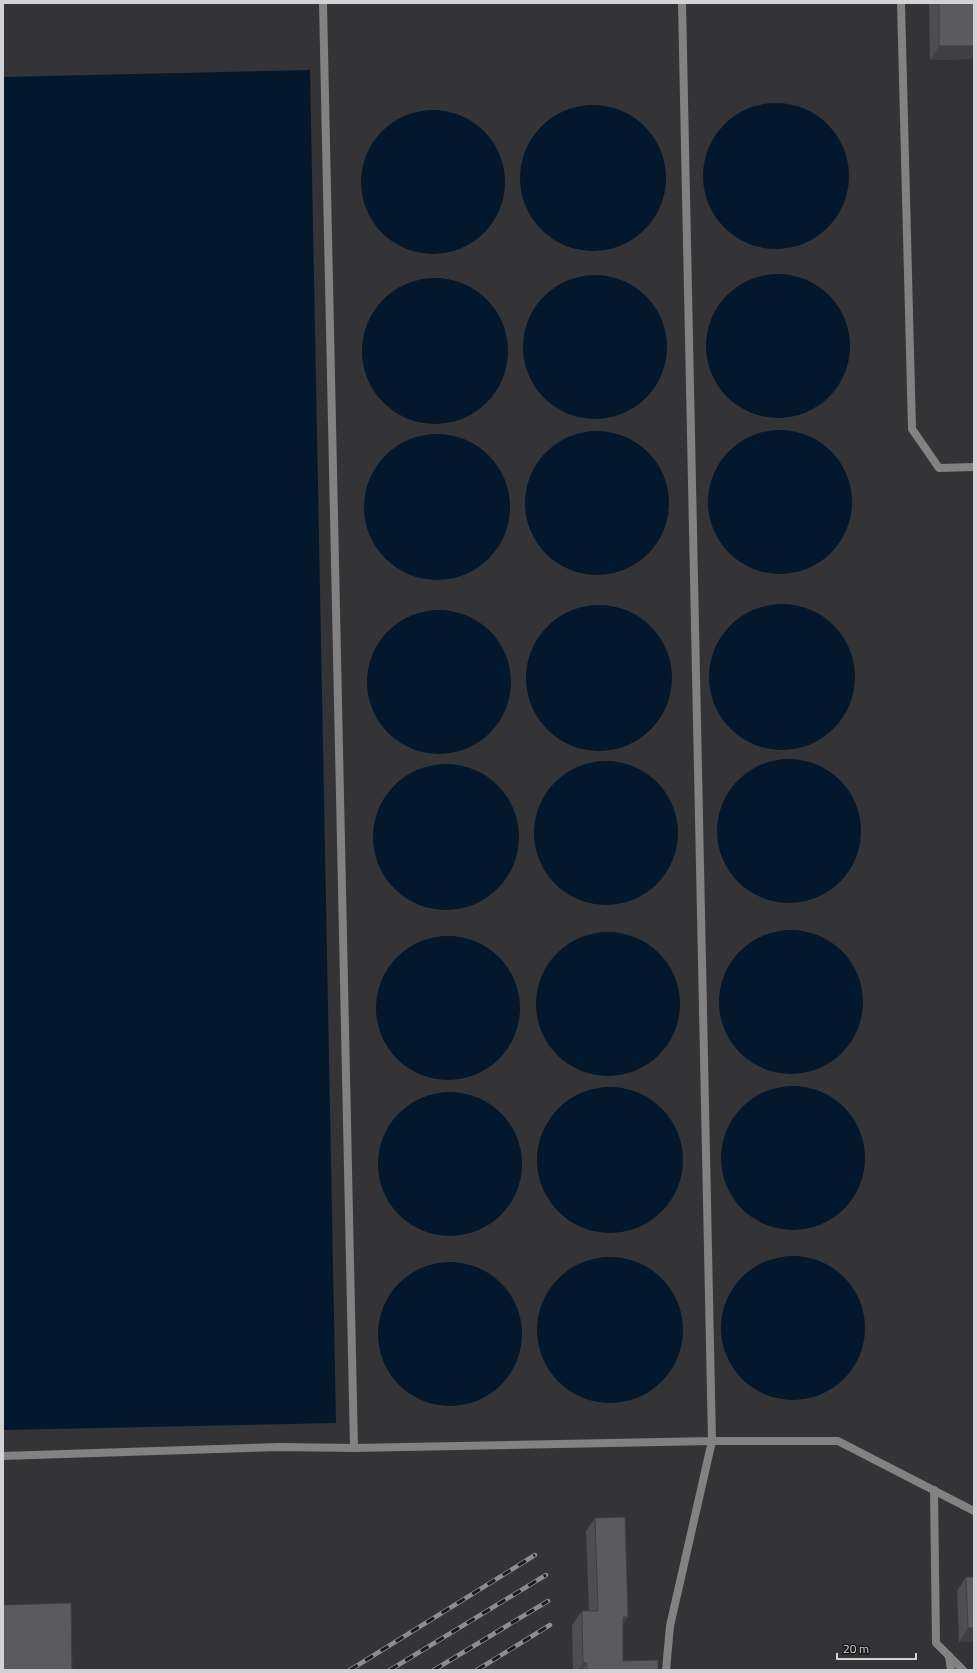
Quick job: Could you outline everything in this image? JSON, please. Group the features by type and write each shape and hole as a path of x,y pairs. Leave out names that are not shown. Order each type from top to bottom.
{"lane":[{"path":"323,3 354,1448"},
{"path":"666,1670 670,1626 712,1441 682,3"},
{"path":"900,3 912,429 939,468 974,467"},
{"path":"3,1456 280,1448 712,1441 838,1441 974,1511"},
{"path":"934,1490 936,1643 963,1670"},
{"path":"949,1656 951,1670"}],"water":[{"path":"310,70 336,1423 3,1430 3,77"},
{"path":"776,103 804,109 822,120 832,130 843,148 849,176 843,204 832,222 822,232 804,243 776,249 748,243 730,232 720,222 709,204 703,176 709,148 720,130 730,120 748,109"},
{"path":"593,105 621,111 639,122 649,132 660,150 666,178 660,206 649,224 639,234 621,245 593,251 565,245 547,234 537,224 526,206 520,178 526,150 537,132 547,122 565,111"},
{"path":"426,110 440,110 467,118 479,126 489,136 500,154 504,168 504,196 500,210 489,228 479,238 461,249 440,254 426,254 399,246 387,238 377,228 366,210 361,189 361,175 369,148 377,136 387,126 405,115"},
{"path":"771,274 785,274 812,282 824,290 834,300 845,318 849,332 849,360 845,374 834,392 824,402 806,413 785,418 771,418 744,410 732,402 722,392 711,374 706,353 706,339 714,312 722,300 732,290 750,279"},
{"path":"588,275 602,275 629,283 641,291 651,301 662,319 666,333 666,361 662,375 651,393 641,403 623,414 602,419 588,419 561,411 549,403 539,393 528,375 523,354 523,340 531,313 539,301 549,291 567,280"},
{"path":"435,278 463,284 481,295 491,305 502,323 508,351 502,379 491,397 481,407 463,418 435,424 407,418 389,407 379,397 368,379 362,351 368,323 379,305 389,295 407,284"},
{"path":"773,430 787,430 814,438 826,446 836,456 847,474 851,488 851,516 847,530 836,548 826,558 808,569 787,574 773,574 746,566 734,558 724,548 713,530 708,509 708,495 716,468 724,456 734,446 752,435"},
{"path":"590,431 604,431 631,439 643,447 653,457 664,475 668,489 668,517 664,531 653,549 643,559 625,570 604,575 590,575 563,567 551,559 541,549 530,531 525,510 525,496 533,469 541,457 551,447 569,436"},
{"path":"437,434 465,440 483,451 493,461 504,479 510,507 504,535 493,553 483,563 465,574 437,580 409,574 391,563 381,553 370,535 364,507 370,479 381,461 391,451 409,440"},
{"path":"782,604 810,610 828,621 838,631 849,649 855,677 849,705 838,723 828,733 810,744 782,750 754,744 736,733 726,723 715,705 709,677 715,649 726,631 736,621 754,610"},
{"path":"599,605 627,611 645,622 655,632 666,650 672,678 666,706 655,724 645,734 627,745 599,751 571,745 553,734 543,724 532,706 526,678 532,650 543,632 553,622 571,611"},
{"path":"432,610 446,610 473,618 485,626 495,636 506,654 510,668 510,696 506,710 495,728 485,738 467,749 446,754 432,754 405,746 393,738 383,728 372,710 367,689 367,675 375,648 383,636 393,626 411,615"},
{"path":"782,759 796,759 823,767 835,775 845,785 856,803 860,817 860,845 856,859 845,877 835,887 817,898 796,903 782,903 755,895 743,887 733,877 722,859 717,838 717,824 725,797 733,785 743,775 761,764"},
{"path":"599,761 613,761 640,769 652,777 662,787 673,805 677,819 677,847 673,861 662,879 652,889 634,900 613,905 599,905 572,897 560,889 550,879 539,861 534,840 534,826 542,799 550,787 560,777 578,766"},
{"path":"446,764 474,770 492,781 502,791 513,809 519,837 513,865 502,883 492,893 474,904 446,910 418,904 400,893 390,883 379,865 373,837 379,809 390,791 400,781 418,770"},
{"path":"784,930 798,930 825,938 837,946 847,956 858,974 862,988 862,1016 858,1030 847,1048 837,1058 819,1069 798,1074 784,1074 757,1066 745,1058 735,1048 724,1030 719,1009 719,995 727,968 735,956 745,946 763,935"},
{"path":"601,932 615,932 642,940 654,948 664,958 675,976 679,990 679,1018 675,1032 664,1050 654,1060 636,1071 615,1076 601,1076 574,1068 562,1060 552,1050 541,1032 536,1011 536,997 544,970 552,958 562,948 580,937"},
{"path":"441,936 455,936 482,944 494,952 504,962 515,980 519,994 519,1022 515,1036 504,1054 494,1064 476,1075 455,1080 441,1080 414,1072 402,1064 392,1054 381,1036 376,1015 376,1001 384,974 392,962 402,952 420,941"},
{"path":"786,1086 800,1086 827,1094 839,1102 849,1112 860,1130 864,1144 864,1172 860,1186 849,1204 839,1214 821,1225 800,1230 786,1230 759,1222 747,1214 737,1204 726,1186 721,1165 721,1151 729,1124 737,1112 747,1102 765,1091"},
{"path":"610,1087 638,1093 656,1104 666,1114 677,1132 683,1160 677,1188 666,1206 656,1216 638,1227 610,1233 582,1227 564,1216 554,1206 543,1188 537,1160 543,1132 554,1114 564,1104 582,1093"},
{"path":"443,1092 457,1092 484,1100 496,1108 506,1118 517,1136 521,1150 521,1178 517,1192 506,1210 496,1220 478,1231 457,1236 443,1236 416,1228 404,1220 394,1210 383,1192 378,1171 378,1157 386,1130 394,1118 404,1108 422,1097"},
{"path":"786,1256 800,1256 827,1264 839,1272 849,1282 860,1300 864,1314 864,1342 860,1356 849,1374 839,1384 821,1395 800,1400 786,1400 759,1392 747,1384 737,1374 726,1356 721,1335 721,1321 729,1294 737,1282 747,1272 765,1261"},
{"path":"610,1257 638,1263 656,1274 666,1284 677,1302 683,1330 677,1358 666,1376 656,1386 638,1397 610,1403 582,1397 564,1386 554,1376 543,1358 537,1330 543,1302 554,1284 564,1274 582,1263"},
{"path":"443,1262 457,1262 484,1270 496,1278 506,1288 517,1306 521,1320 521,1348 517,1362 506,1380 496,1390 478,1401 457,1406 443,1406 416,1398 404,1390 394,1380 383,1362 378,1341 378,1327 386,1300 394,1288 404,1278 422,1267"}],"building":[{"path":"939,3 974,3 974,46 939,46"},
{"path":"625,1517 628,1617 623,1617 623,1661 658,1660 658,1670 587,1670 587,1663 583,1663 582,1611 598,1611 595,1518"},
{"path":"966,1577 974,1577 974,1628 968,1628"},
{"path":"71,1603 72,1670 3,1670 3,1605"}],"railway":[{"path":"350,1670 535,1555"},
{"path":"390,1670 546,1575"},
{"path":"434,1670 548,1601"},
{"path":"477,1670 550,1625"}]}
